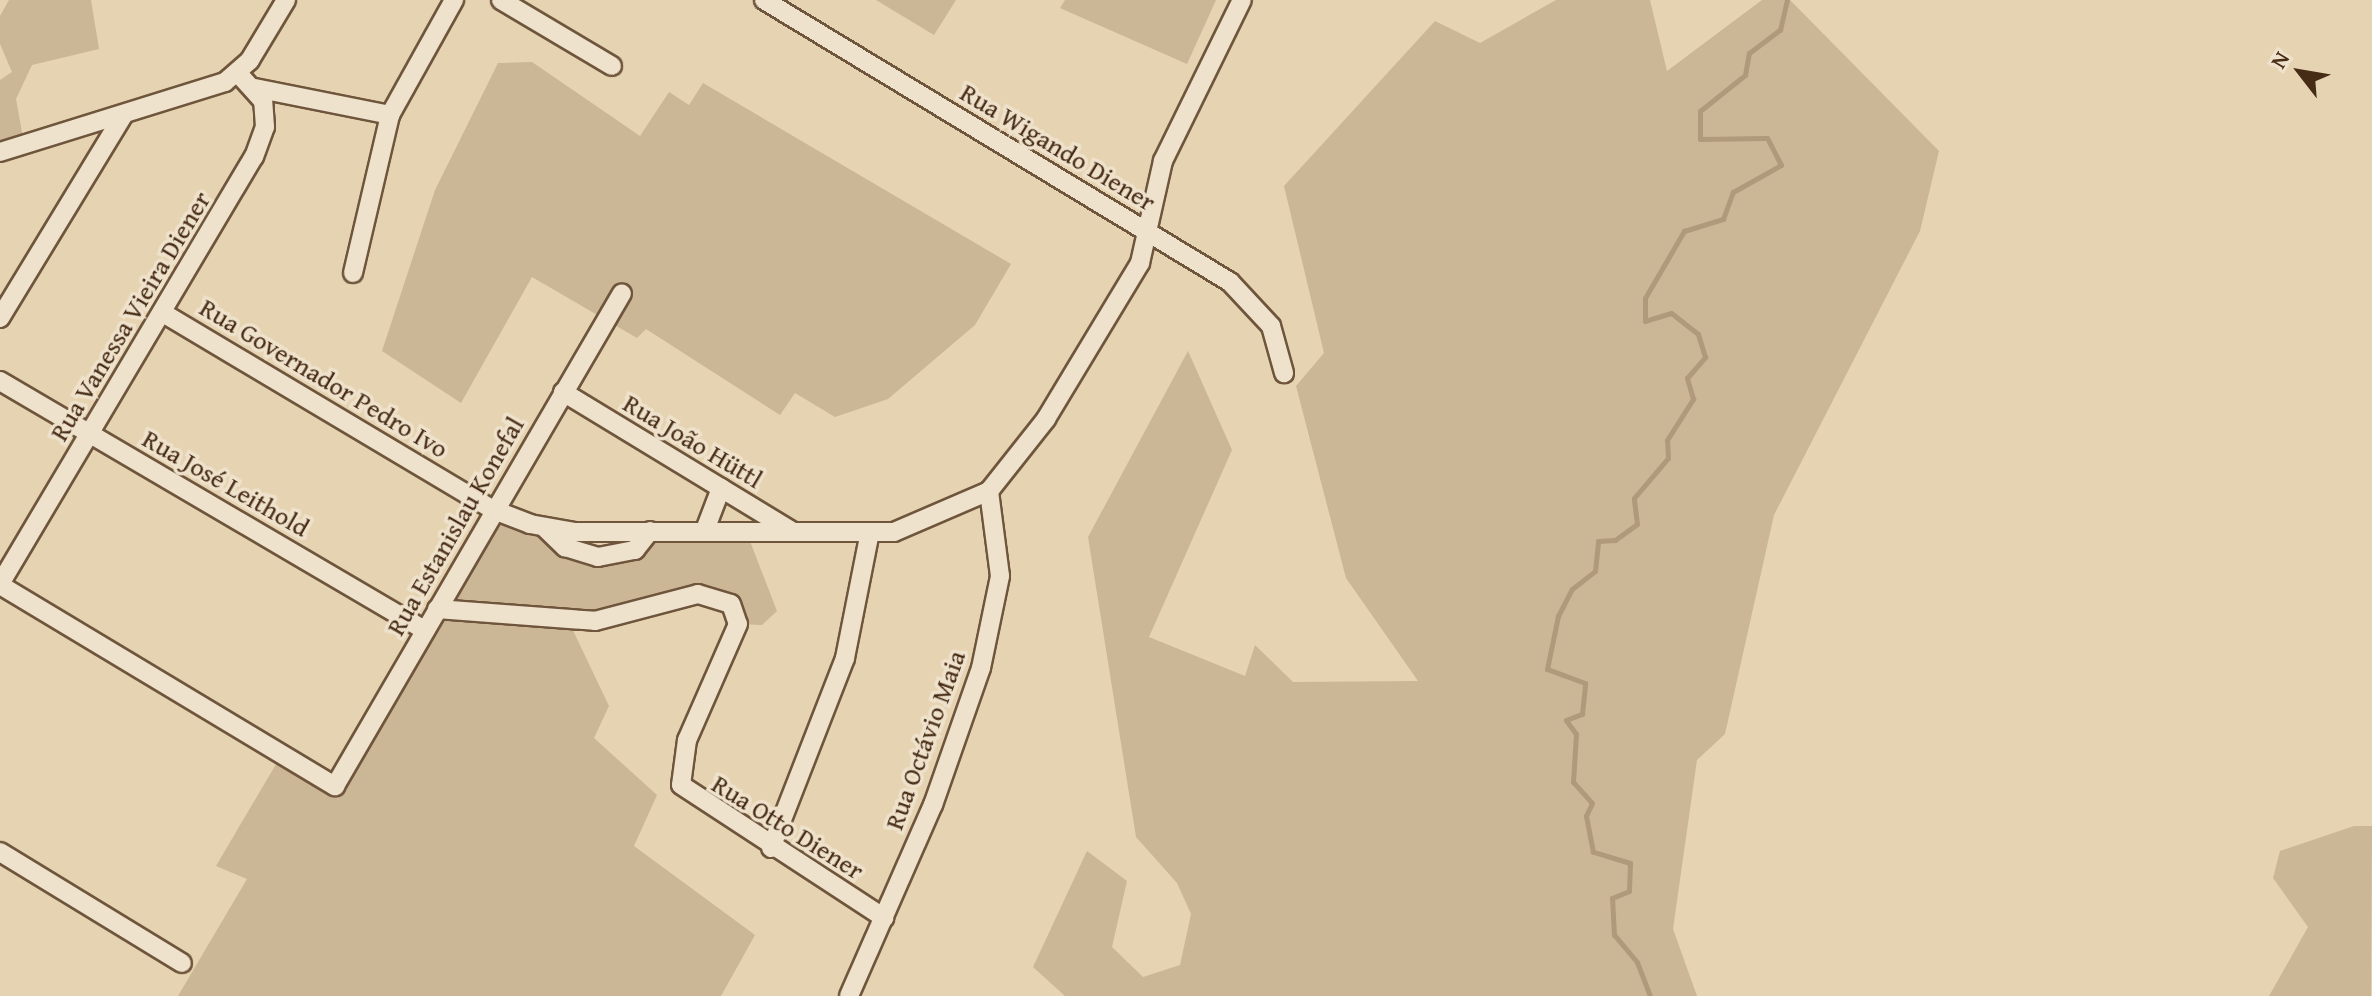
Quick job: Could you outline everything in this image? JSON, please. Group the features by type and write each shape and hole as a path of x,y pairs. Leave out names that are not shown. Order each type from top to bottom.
{"street":[{"path":"0,152 123,116 238,73 286,0"},
{"path":"353,273 390,115 454,0"},
{"path":"501,0 612,66"},
{"name":"Rua Wigando Diener","path":"764,0 1149,232 1252,300 1271,326 1284,373"},
{"name":"Rua Governador Pedro Ivo","path":"163,313 494,510 545,528 705,530 869,537 943,516 989,491 1103,330 1140,263 1163,161 1242,0"},
{"path":"238,73 255,88 390,115"},
{"name":"Rua Vanessa Vieira Diener","path":"0,585 163,313 262,139 265,114 255,88"},
{"path":"0,318 123,116"},
{"name":"Rua Estanislau Konefal","path":"0,585 335,786 622,293"},
{"name":"Rua José Leithold","path":"0,381 425,630"},
{"name":"Rua João Hüttl","path":"563,392 795,534"},
{"path":"705,530 721,488"},
{"name":"Rua Octávio Maia","path":"849,996 953,754 990,635 1000,576 989,491"},
{"path":"771,848 841,668 869,537"},
{"name":"Rua Otto Diener","path":"437,609 595,621 698,594 731,604 735,635 687,740 681,785 771,848 884,918"},
{"path":"0,852 182,963"}],"shaded area":[{"path":"9,0 91,0 99,49 32,65 16,99 25,149 0,152 0,80 12,72 0,44 0,16"},
{"path":"876,0 956,0 934,35"},
{"path":"1065,0 1216,0 1187,64 1060,8"},
{"path":"1556,0 1650,0 1667,71 1762,0 1790,0 1939,151 1920,231 1774,515 1725,734 1697,760 1673,929 1697,996 1065,996 1033,967 1087,851 1127,881 1112,947 1143,977 1180,965 1191,914 1177,883 1136,837 1088,537 1188,351 1232,450 1149,637 1245,676 1255,645 1293,682 1418,681 1346,578 1296,386 1324,353 1284,186 1435,21 1480,43"},
{"path":"532,62 640,136 669,92 689,105 703,83 1011,264 975,325 888,399 835,417 795,393 780,415 646,329 637,338 532,277 461,403 382,351 435,190 498,63"},
{"path":"494,510 590,559 625,562 672,531 746,531 777,611 762,625 738,624 721,597 568,620 609,706 594,738 657,795 634,846 755,935 721,996 178,996 247,879 216,866 282,754 335,786"},
{"path":"2354,826 2372,826 2371,996 2269,996 2308,927 2273,878 2280,851"}],"waterway":[{"path":"1650,996 1637,962 1614,935 1612,898 1629,891 1630,863 1593,852 1586,816 1592,803 1573,782 1576,734 1566,720 1582,714 1585,683 1547,669 1558,616 1572,589 1595,571 1598,541 1615,540 1637,524 1634,498 1668,458 1667,440 1693,399 1687,378 1705,357 1698,334 1671,313 1645,321 1645,298 1684,231 1723,219 1733,192 1781,165 1767,138 1700,139 1700,111 1745,75 1749,53 1780,30 1787,0"}]}
